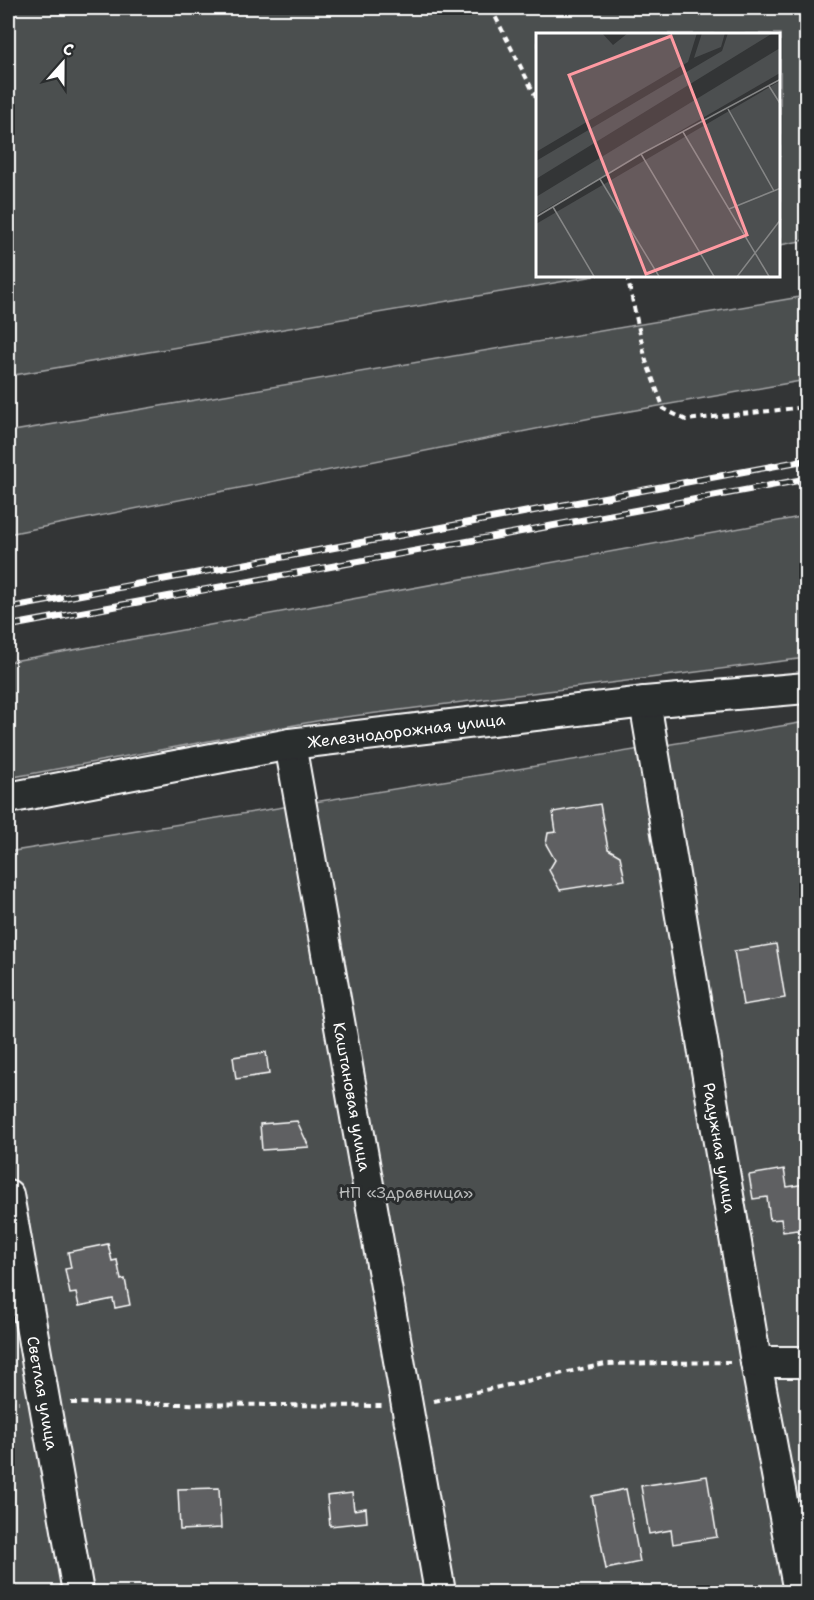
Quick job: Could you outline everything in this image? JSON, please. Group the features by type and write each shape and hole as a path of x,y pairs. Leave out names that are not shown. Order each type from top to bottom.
{"street":[{"name":"Железнодорожная улица","path":"8,798 290,744 645,702 807,688"},
{"name":"Радужная улица","path":"645,702 756,1362 799,1593"},
{"name":"Каштановая улица","path":"290,744 440,1593"},
{"name":"Светлая улица","path":"8,1195 78,1593"},
{"path":"756,1362 807,1362"}],"path":[{"path":"490,8 536,97"},
{"path":"627,278 646,361 664,410 686,420 807,407"}],"green space":[{"path":"8,8 806,8 806,240 781,245 781,33 536,33 536,278 583,278 8,376"},
{"path":"806,296 806,380 596,417 8,534 8,432"},
{"path":"806,516 806,658 322,720 8,778 8,662"},
{"name":"НП «Здравница»","path":"806,722 806,1592 8,1592 8,852"}],"building":[{"path":"600,804 608,849 620,856 625,880 560,890 549,870 555,860 546,844 548,833 556,832 553,812"},
{"path":"776,944 785,998 743,1005 734,951"},
{"path":"266,1052 269,1074 236,1079 233,1057"},
{"path":"297,1121 309,1147 262,1150 260,1124"},
{"path":"784,1169 787,1187 806,1184 806,1235 797,1230 783,1232 781,1219 770,1220 767,1197 753,1199 749,1175"},
{"path":"108,1244 112,1261 117,1260 121,1280 125,1279 130,1305 115,1308 113,1299 79,1306 76,1293 70,1294 65,1269 71,1268 68,1252"},
{"path":"707,1476 717,1537 673,1544 671,1530 649,1534 641,1486"},
{"path":"219,1488 221,1528 180,1530 178,1489"},
{"path":"626,1489 640,1562 606,1569 592,1496"},
{"path":"352,1493 354,1510 366,1508 367,1522 330,1526 327,1496"}],"railway":[{"path":"8,608 806,460"},
{"path":"8,626 806,479"}]}
